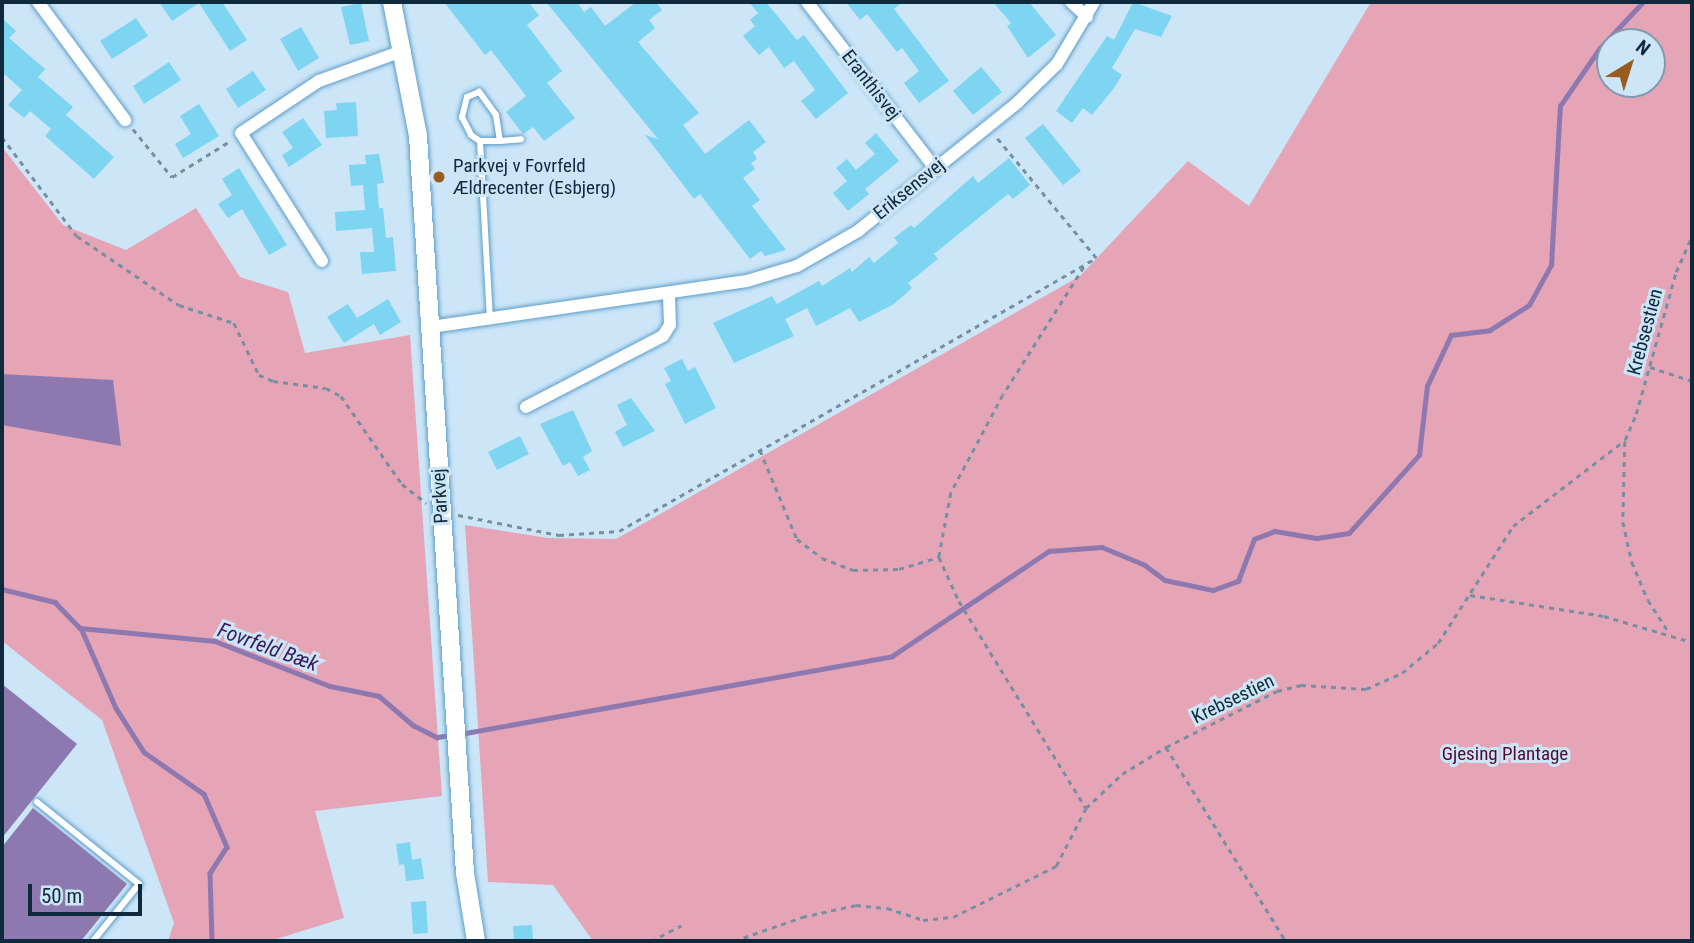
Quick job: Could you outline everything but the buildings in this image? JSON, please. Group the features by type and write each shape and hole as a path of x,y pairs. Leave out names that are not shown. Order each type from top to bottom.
{"street":[{"path":"38,2 125,120"},
{"name":"Parkvej","path":"392,2 405,50 418,136 457,758 476,941"},
{"name":"Eranthisvej","path":"807,2 935,168"},
{"path":"1072,2 1087,17"},
{"name":"Eriksensvej","path":"431,327 747,282 797,266 858,231 1058,64 1094,2"},
{"path":"322,261 242,133 319,81 405,50"},
{"path":"526,407 663,336 670,326 669,293"}],"lane":[{"path":"490,319 480,141 463,117 467,97 479,92 496,115 500,141"},
{"path":"480,141 521,139"},
{"path":"37,802 139,884 93,941"}],"path":[{"path":"125,120 172,177 242,133"},
{"path":"2,137 77,236 180,304 234,323 259,375 272,382 326,387 341,396 412,495 440,510 483,523 559,535 619,531 1096,258 987,126"},
{"name":"Krebsestien","path":"734,941 802,917 856,905 887,908 923,919 953,917 1056,866 1087,808 1122,774 1166,747 1277,691 1301,685 1366,689 1402,673 1438,643 1513,526 1625,440 1650,367 1676,272 1692,236"},
{"path":"1086,264 1003,395 951,493 939,557 959,601 1087,808"},
{"path":"1650,367 1692,382"},
{"path":"1625,440 1620,481 1623,522 1648,600 1670,634"},
{"path":"760,450 797,539 822,558 853,570 899,569 939,557"},
{"path":"1470,595 1604,616 1690,641 1692,632"},
{"path":"1166,747 1286,941"},
{"path":"651,941 681,926"}],"green space":[{"name":"Gjesing Plantage","path":"1371,2 1692,2 1692,941 593,941 553,885 488,882 465,525 548,538 616,539 1080,276 1188,161 1249,206"},
{"path":"2,147 63,225 126,250 196,208 240,277 288,292 305,353 410,335 442,796 315,811 344,918 270,941 168,941 174,923 102,720 2,641"}],"shaded area":[{"path":"2,374 113,380 121,446 2,425"},
{"path":"2,684 77,744 2,838"},
{"path":"33,808 127,884 81,941 2,941 2,847"}],"waterway":[{"path":"460,734 892,656 1049,551 1102,547 1145,565 1165,580 1213,590 1238,581 1254,539 1275,531 1317,538 1349,533 1419,455 1427,386 1451,335 1490,330 1529,305 1551,265 1560,106 1599,49 1643,2"},
{"name":"Fovrfeld Bæk","path":"2,589 55,602 80,628 215,641 330,686 379,696 413,725 437,737 451,735"},
{"path":"81,628 116,708 144,752 204,794 227,847 210,873 212,941"}],"place":[{"name":"Parkvej v Fovrfeld Ældrecenter (Esbjerg)","path":"439,177"}]}
